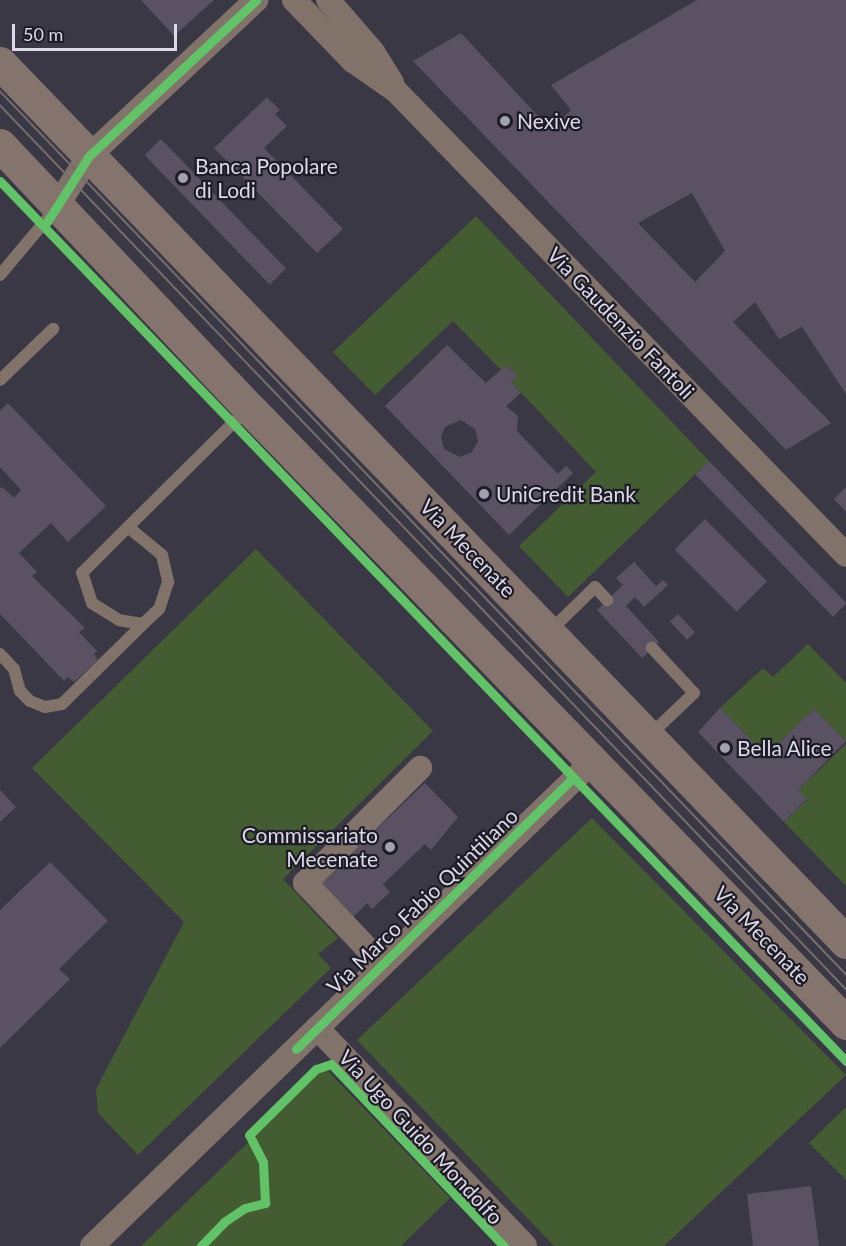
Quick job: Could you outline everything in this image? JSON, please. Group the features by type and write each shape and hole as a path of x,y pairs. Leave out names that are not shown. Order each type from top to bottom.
{"main road":[{"name":"Via Mecenate","path":"0,63 846,942"},
{"name":"Via Mecenate","path":"0,145 250,409 594,760 846,1023"}],"street":[{"path":"57,206 89,156 256,0"},
{"name":"Via Gaudenzio Fantoli","path":"294,0 353,61 396,90 846,555"},
{"name":"Via Gaudenzio Fantoli","path":"328,0 373,52 396,90"},
{"name":"Via Marco Fabio Quintiliano","path":"92,1246 594,760"},
{"path":"382,964 305,883 420,768"},
{"name":"Via Ugo Guido Mondolfo","path":"317,1028 525,1246"}],"lane":[{"path":"0,275 57,206"},
{"path":"0,380 52,329"},
{"path":"143,624 119,620 92,603 82,573 250,409"},
{"path":"0,654 14,669 20,691 30,701 45,707 62,704 77,693 159,609 168,582 162,555 128,527"},
{"path":"549,632 595,587 608,600"},
{"path":"650,736 694,693 652,648"}],"green space":[{"path":"476,216 709,461 568,597 519,546 596,472 511,382 517,376 506,365 501,370 453,321 375,395 333,352"},
{"path":"256,549 433,731 283,879 338,938 318,954 331,968 138,1155 98,1113 96,1089 184,922 32,768"},
{"path":"808,644 846,683 846,741 814,709 766,755 720,708 763,668 773,677"},
{"path":"846,744 846,886 784,822 807,800 798,790"},
{"path":"592,818 846,1075 664,1246 554,1246 357,1040"},
{"path":"325,1068 450,1198 401,1246 141,1246"},
{"path":"846,1107 846,1180 809,1143"}],"building":[{"path":"141,0 214,0 174,36"},
{"path":"697,0 846,0 846,394 802,327 779,339 755,302 733,322 831,423 786,450 413,61 461,33 551,130 571,110 551,85","holes":["692,193 725,251 695,282 638,223"]},
{"path":"267,97 280,110 275,114 287,126 264,148 343,229 317,253 214,148"},
{"path":"161,139 286,268 269,284 144,155"},
{"path":"447,345 486,383 506,365 517,376 511,382 521,393 506,406 518,416 517,431 558,474 566,466 573,473 509,535 385,406","holes":["461,420 475,429 478,441 472,452 460,457 444,449 441,437 445,427"]},
{"path":"8,403 106,506 68,542 51,523 19,553 37,572 32,576 85,628 79,632 97,651 94,654 98,660 74,682 68,677 64,681 0,614 0,489 2,487 14,498 21,490 0,467 0,411"},
{"path":"709,461 846,603 833,617 695,474"},
{"path":"846,487 846,512 834,499"},
{"path":"705,519 767,581 737,612 675,549"},
{"path":"634,562 656,586 663,580 668,585 644,607 635,597 626,606 659,642 642,658 597,610 623,585 616,578"},
{"path":"678,614 695,632 687,640 670,622"},
{"path":"720,708 766,755 814,709 846,741 798,790 807,799 784,822 698,732"},
{"name":"Commissariato Mecenate","path":"425,783 458,817 431,850 425,844 383,884 390,892 372,909 367,903 352,918 319,884"},
{"path":"0,790 16,807 0,822"},
{"path":"50,862 108,921 59,969 70,979 0,1048 0,910"},
{"path":"811,1186 819,1246 753,1246 747,1194"}],"tram line":[{"path":"0,91 846,974"},
{"path":"0,105 846,989"}],"cycle path":[{"path":"45,225 89,156 256,0"},
{"path":"0,181 846,1061"},
{"path":"296,1049 572,779"},
{"path":"201,1246 224,1222 245,1208 265,1203 263,1162 249,1135 316,1069 331,1064 504,1246"}],"place":[{"name":"Nexive","path":"505,121"},
{"name":"Banca Popolare di Lodi","path":"183,178"},
{"name":"UniCredit Bank","path":"484,494"},
{"name":"Bella Alice","path":"725,748"},
{"name":"Commissariato Mecenate","path":"390,847"}]}
